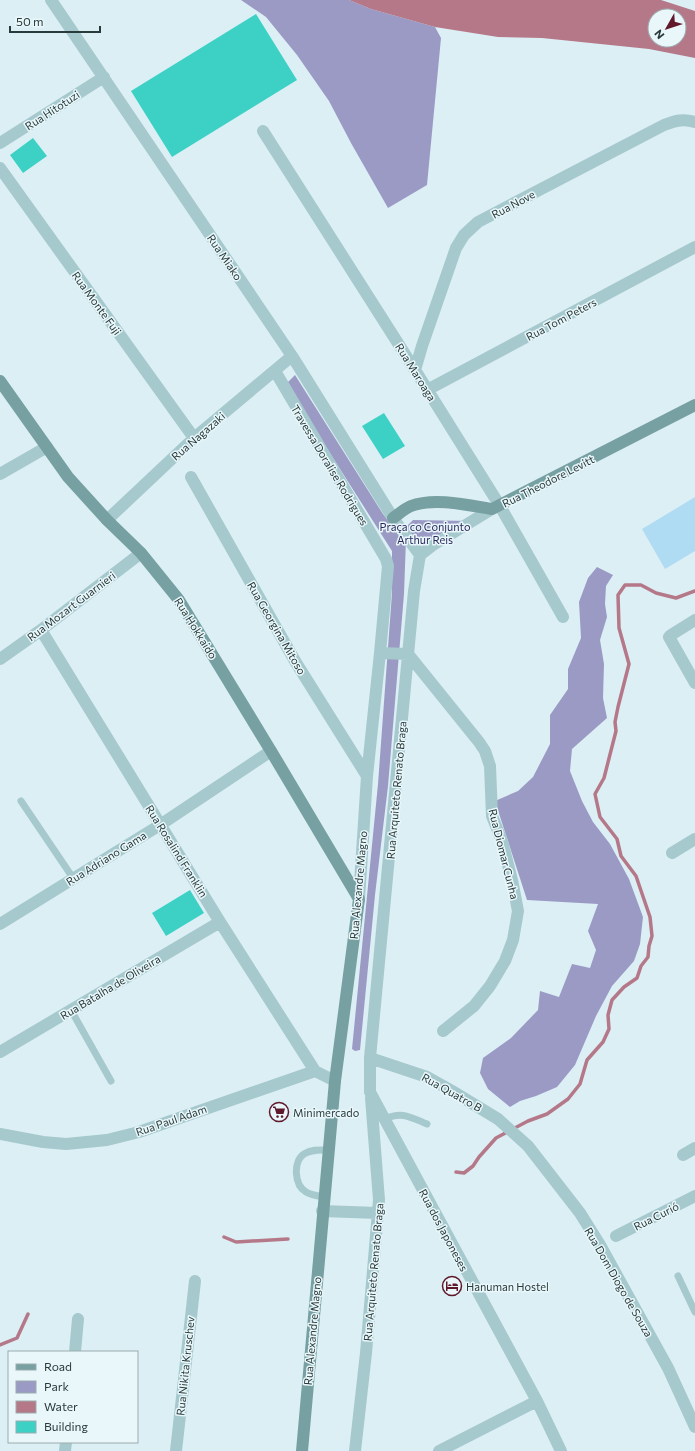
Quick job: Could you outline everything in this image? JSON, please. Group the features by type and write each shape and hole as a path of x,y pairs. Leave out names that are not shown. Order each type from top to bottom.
{"street":[{"name":"Rua Miako","path":"51,0 292,356 393,518"},
{"name":"Rua Hitotuzi","path":"0,143 104,77"},
{"name":"Rua Nove","path":"415,370 456,248 468,230 478,222 664,125 677,120 685,119 695,122"},
{"name":"Rua Maroaga","path":"263,131 415,370 496,508 563,617"},
{"name":"Rua Monte Fuji","path":"0,168 194,438"},
{"name":"Rua Tom Peters","path":"427,390 695,247"},
{"name":"Rua Nagazaki","path":"107,520 194,438 292,356"},
{"name":"Travessa Doralise Rodrigues","path":"274,371 386,559"},
{"name":"Rua Hokkaido","path":"0,381 68,477 107,520 141,553 179,600 359,899"},
{"name":"Rua Theodore Levitt","path":"393,518 407,508 424,503 496,508 695,404"},
{"path":"0,474 47,447"},
{"name":"Rua Georgina Mitoso","path":"191,478 295,661 367,776"},
{"path":"393,518 420,555 433,545 496,508"},
{"name":"Rua Mozart Guarnieri","path":"0,658 41,630 141,553"},
{"name":"Rua Arquiteto Renato Braga","path":"370,1064 414,591 420,555"},
{"name":"Rua Alexandre Magno","path":"302,1451 322,1211 335,1081 359,899 367,776 388,566 386,559"},
{"path":"695,620 669,637 695,683"},
{"name":"Rua Rosalind Franklin","path":"41,630 220,922 315,1071"},
{"path":"380,653 408,654"},
{"name":"Rua Diomar Cunha","path":"408,654 480,742 485,752 491,771 492,816 502,841 518,911 513,940 505,961 490,986 474,1006 443,1031"},
{"name":"Rua Adriano Gama","path":"0,924 160,824 271,751"},
{"path":"672,853 695,839"},
{"name":"Rua Batalha de Oliveira","path":"0,1052 220,922"},
{"name":"Rua dos Japoneses","path":"370,1064 370,1092 536,1401 561,1451"},
{"name":"Rua Quatro B","path":"370,1064 426,1077 488,1112 528,1146"},
{"path":"315,1071 335,1081"},
{"name":"Rua Paul Adam","path":"0,1134 42,1142 66,1144 107,1140 139,1132 315,1071"},
{"name":"Rua Arquiteto Renato Braga","path":"355,1451 366,1353 379,1200 370,1092"},
{"name":"Rua Dom Diogo de Souza","path":"528,1146 580,1213 600,1245 668,1368 695,1427"},
{"path":"682,1155 695,1148"},
{"name":"Rua Curió","path":"616,1236 695,1196"},
{"path":"322,1211 378,1213"},
{"name":"Rua Nikita Kruschev","path":"176,1451 195,1281"},
{"path":"75,1351 78,1319"},
{"path":"439,1451 536,1401"}],"lane":[{"path":"21,801 74,878"},
{"path":"71,1010 111,1081"},
{"path":"385,1119 394,1115 404,1114 427,1124"},
{"path":"324,1197 306,1192 299,1186 296,1176 299,1162 303,1155 315,1150 328,1150"},
{"path":"678,1276 695,1312"}],"green space":[{"path":"241,0 349,0 371,9 435,27 441,38 427,185 388,208 329,101 297,55 266,17"},
{"name":"Praça co Conjunto Arthur Reis","path":"295,375 383,514 396,531 405,533 407,526 413,520 471,521 424,544 406,539 404,594 388,786 375,895 360,1050 355,1051 352,1049 378,784 392,593 392,551 286,384"},
{"path":"597,567 613,575 606,586 605,604 607,617 600,640 604,664 603,698 607,718 572,749 570,771 582,801 593,822 610,844 629,879 643,917 640,944 634,961 612,986 596,1016 575,1065 557,1087 520,1101 510,1107 488,1089 480,1073 483,1058 511,1038 538,1010 540,991 559,997 572,964 590,968 596,950 588,931 598,904 527,900 495,801 518,791 533,777 550,744 550,715 568,689 568,669 581,638 579,602 588,578"}],"sand":[{"path":"695,497 695,551 665,569 642,529"}],"water":[{"path":"349,0 661,0 686,8 647,8 647,48 687,48 687,8 695,11 695,58 649,49 542,38 498,37 435,27 371,9"}],"building":[{"path":"256,14 297,80 172,157 131,91"},
{"path":"33,138 47,156 23,173 10,155"},
{"path":"384,413 405,446 383,459 362,426"},
{"path":"190,890 204,913 166,936 152,913"}],"waterway":[{"path":"456,1172 464,1173 473,1166 496,1138 528,1121 547,1114 568,1099 580,1084 587,1060 603,1042 609,1029 608,1015 612,1000 624,987 637,978 641,966 648,957 652,936 650,917 636,876 621,856 617,839 600,817 595,794 604,778 616,731 615,722 629,664 619,628 618,595 625,585 641,585 656,593 676,598 695,591"},
{"path":"224,1237 236,1242 288,1239"},
{"path":"0,1345 17,1338 28,1314"}],"place":[{"name":"Minimercado","path":"279,1112"},
{"name":"Hanuman Hostel","path":"452,1286"}]}
